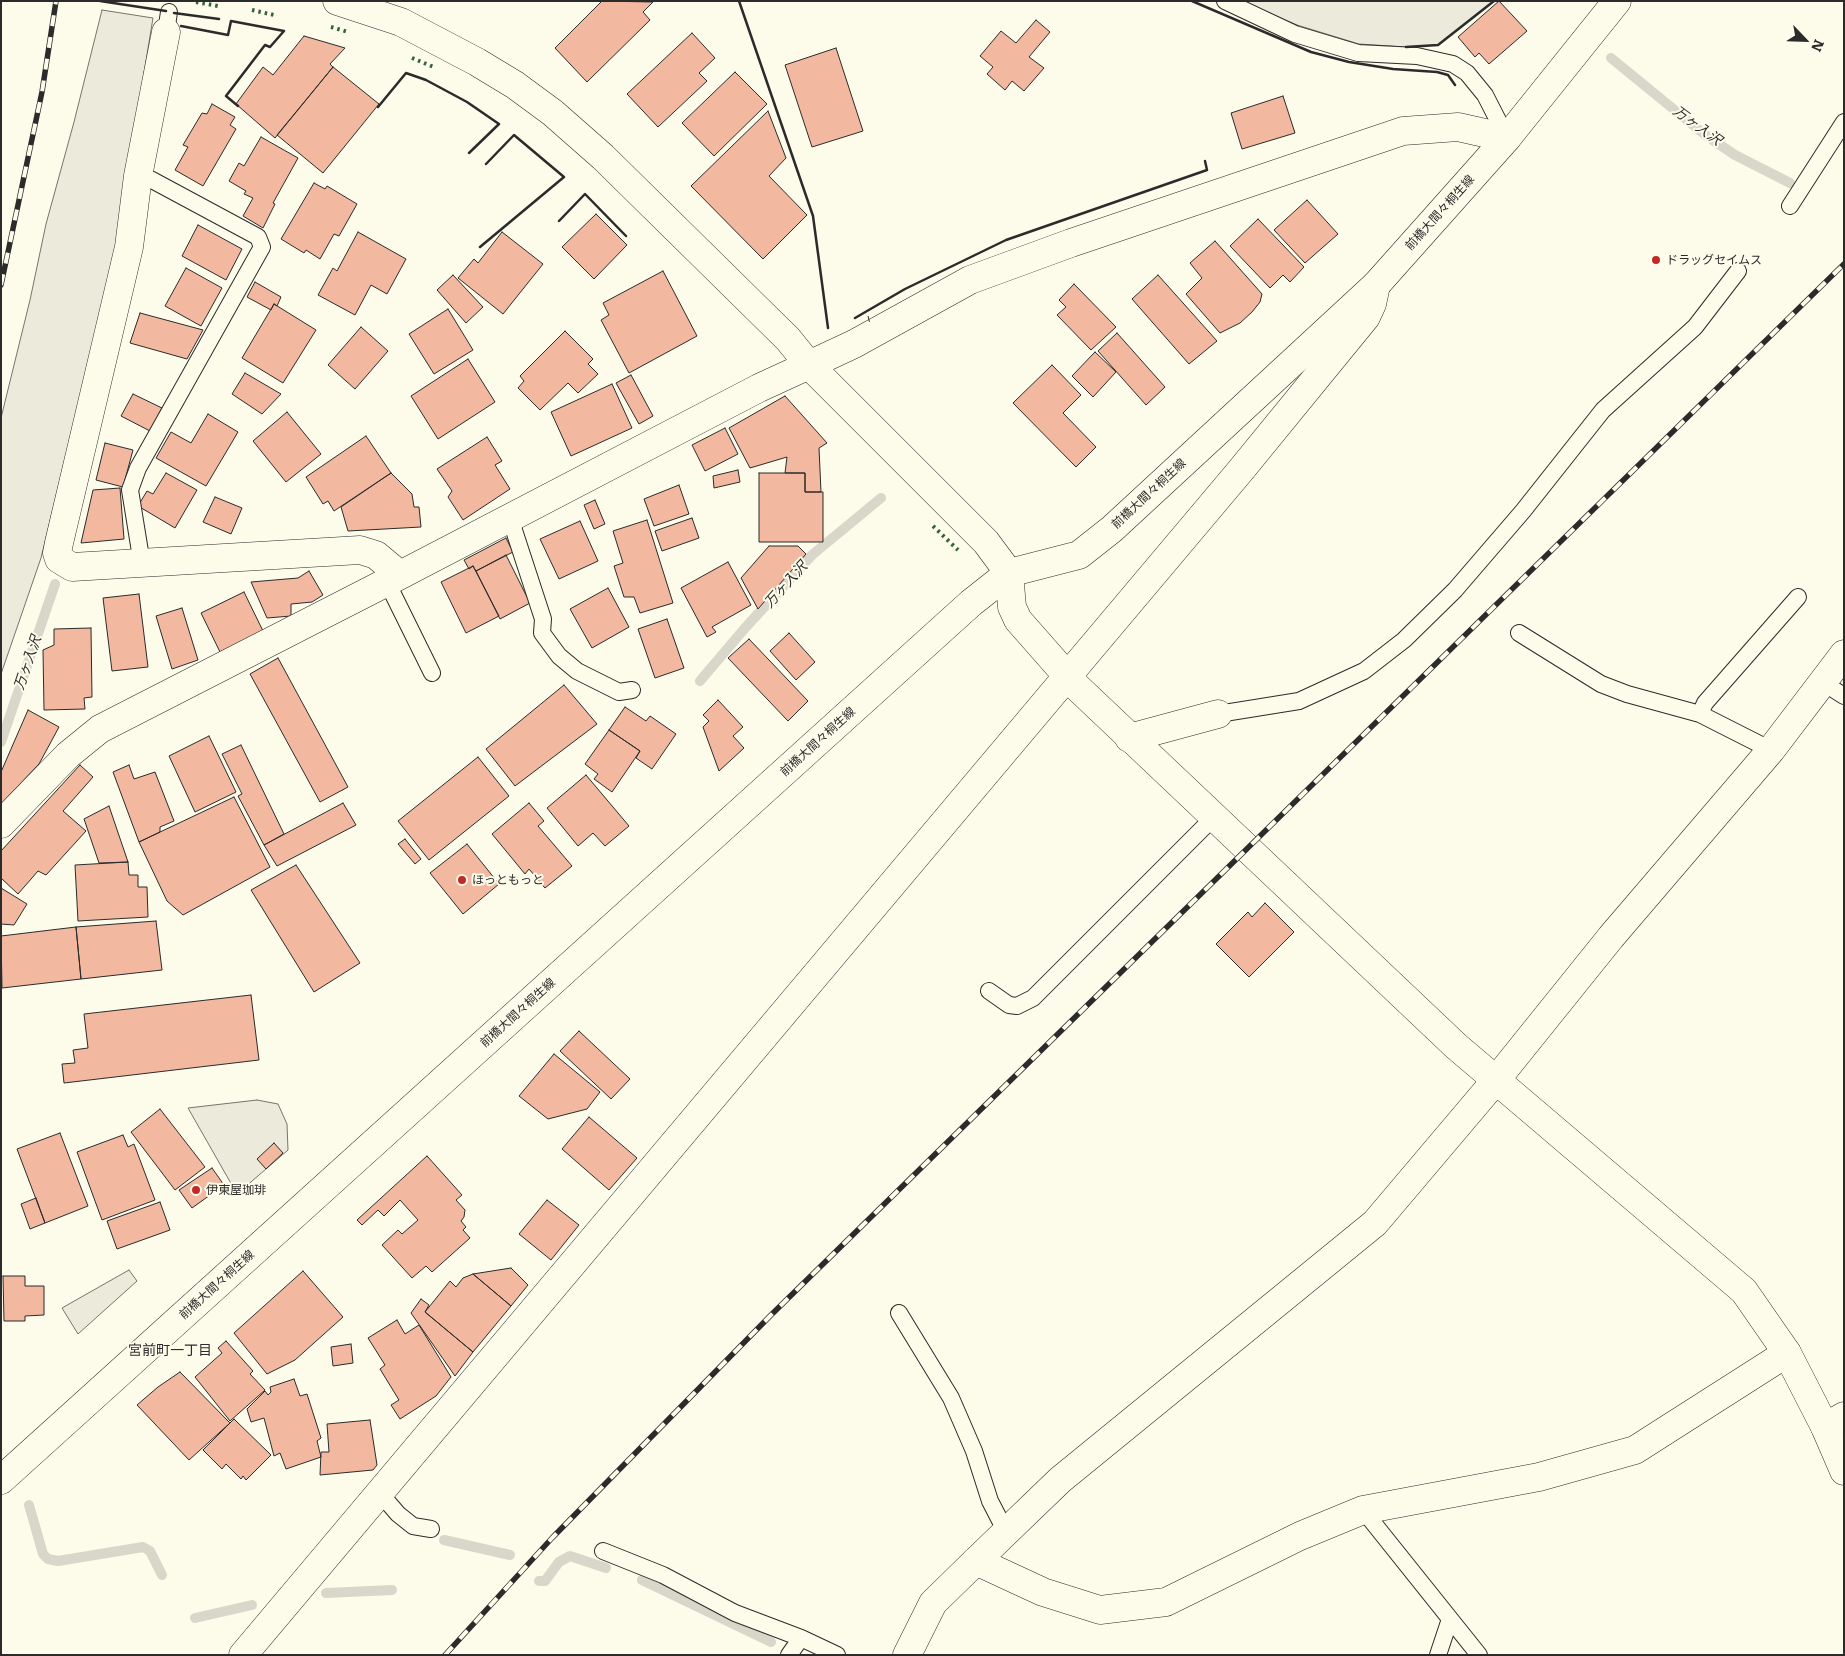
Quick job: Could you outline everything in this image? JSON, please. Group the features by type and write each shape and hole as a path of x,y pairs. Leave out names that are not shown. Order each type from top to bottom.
{"street":[{"path":"337,1 401,22 440,40 515,85 553,113 603,157 788,339 809,364 986,542 1009,573 1012,607 1018,620 1067,675 1129,738 1278,879 1496,1080 1744,1291 1834,1422 1844,1471"},
{"name":"前橋大間々桐生線","path":"1,1480 964,610 1009,573 1079,554 1112,529 1376,285 1507,138 1617,1"},
{"path":"168,22 138,176 129,247 57,553 59,560 72,567 360,550 376,555 394,579"},
{"path":"1,824 68,754 100,729 394,579 759,388 840,350 970,280 1080,239 1403,131 1458,127 1507,138"},
{"path":"243,1655 1241,470 1366,317 1372,304 1376,285"},
{"path":"907,1655 933,1603 1060,1480 1375,1223 1496,1080 1605,944 1771,750 1833,689 1844,654"},
{"path":"1129,738 1218,714"},
{"path":"976,1561 1043,1592 1100,1610 1166,1602 1300,1536 1363,1510 1540,1477 1636,1450 1787,1353"}],"lane":[{"path":"1225,1 1295,34 1358,53 1418,56 1453,64 1467,73 1485,95 1507,138"},
{"path":"1790,206 1844,122"},
{"path":"138,176 152,180 258,237 262,247 138,468 130,490 142,564"},
{"path":"1218,714 1307,698 1364,671 1404,640 1455,590 1523,511 1603,410 1695,327 1738,272"},
{"path":"510,518 542,619 542,633 559,656 577,671 619,692 632,690"},
{"path":"394,579 432,673"},
{"path":"1700,714 1705,703 1798,598"},
{"path":"1519,633 1601,684 1627,694 1700,714 1771,750"},
{"path":"989,991 1009,1005 1017,1006 1033,998 1214,817"},
{"path":"899,1313 950,1398 974,1451 990,1501 1006,1532"},
{"path":"379,1492 398,1514 413,1526 431,1529"},
{"path":"1363,1510 1479,1655"},
{"path":"603,1551 663,1575 736,1612 801,1638 837,1655"},
{"path":"1438,1655 1450,1619"},
{"path":"789,1655 801,1638"}],"shaded area":[{"path":"1241,1 1494,1 1438,45 1406,47 1359,44 1297,25"},
{"path":"102,10 153,18 113,261 41,558 1,674 1,418 30,300 46,224"},
{"path":"257,1100 278,1104 287,1124 288,1150 237,1194 188,1108"},
{"path":"129,1270 137,1281 78,1334 62,1308"}],"building":[{"path":"602,1 653,2 643,12 650,20 587,82 555,48"},
{"path":"1499,1 1527,31 1489,64 1479,53 1475,57 1458,37"},
{"path":"1036,20 1050,32 1029,57 1044,68 1024,91 1012,81 1005,90 987,74 993,67 980,56 1001,31 1016,43"},
{"path":"692,33 715,58 699,73 707,81 658,127 627,94"},
{"path":"304,36 345,48 330,64 333,67 275,138 236,104 263,67 273,75"},
{"path":"836,48 863,131 812,147 785,65"},
{"path":"333,67 379,104 323,173 277,135"},
{"path":"735,72 767,104 714,156 682,123"},
{"path":"1283,96 1295,133 1242,149 1231,113"},
{"path":"212,104 235,117 230,125 236,129 203,186 175,170 188,147 183,145 202,113 207,114"},
{"path":"768,111 786,158 769,176 807,215 763,259 691,186"},
{"path":"261,137 298,158 273,203 275,204 263,228 243,216 253,198 244,194 246,191 229,181 239,163 244,166"},
{"path":"314,183 325,189 327,186 357,204 339,236 334,234 320,259 306,250 304,253 281,239"},
{"path":"1307,200 1338,234 1305,263 1274,230"},
{"path":"596,214 627,245 594,279 562,247"},
{"path":"1258,219 1304,267 1290,282 1283,275 1270,288 1230,246"},
{"path":"198,225 242,249 226,280 182,256"},
{"path":"358,232 406,259 387,294 371,285 355,315 318,295 333,268 337,271"},
{"path":"502,232 543,264 503,314 458,278 474,259 478,263"},
{"path":"1215,241 1262,294 1260,302 1252,312 1240,323 1220,333 1186,294 1202,278 1190,263"},
{"path":"186,268 222,288 201,326 165,306"},
{"path":"663,271 697,336 629,373 601,320 609,315 603,303"},
{"path":"453,275 483,307 466,323 437,290"},
{"path":"1158,275 1217,341 1189,364 1132,299"},
{"path":"255,282 281,297 277,306 274,304 271,310 247,297"},
{"path":"1074,284 1116,327 1091,350 1057,315 1066,307 1059,300"},
{"path":"274,304 316,330 283,383 242,358"},
{"path":"448,309 473,350 434,374 409,334"},
{"path":"140,313 203,330 187,359 130,343"},
{"path":"361,327 388,351 355,389 328,365"},
{"path":"565,331 593,359 588,364 598,374 578,393 568,383 540,410 518,388 524,381 520,376"},
{"path":"1117,333 1165,387 1146,405 1098,351"},
{"path":"1095,352 1116,372 1093,397 1072,376"},
{"path":"468,359 495,402 438,439 411,396"},
{"path":"1052,365 1081,395 1063,413 1096,447 1076,467 1013,403"},
{"path":"245,373 281,394 262,414 232,394"},
{"path":"631,375 653,416 639,424 616,383"},
{"path":"612,384 632,428 571,456 551,412"},
{"path":"133,394 162,408 150,431 121,416"},
{"path":"785,396 827,443 819,448 821,492 805,492 805,473 785,473 787,457 750,468 729,428"},
{"path":"287,412 321,454 286,482 253,441"},
{"path":"208,414 238,432 206,486 156,458 171,432 191,443"},
{"path":"725,428 738,454 705,471 692,445"},
{"path":"366,436 391,473 334,511 328,501 323,504 306,477"},
{"path":"487,437 502,461 495,465 510,489 463,520 448,497 452,491 437,469"},
{"path":"105,443 133,450 123,487 96,480"},
{"path":"738,470 740,482 714,488 713,476"},
{"path":"166,473 197,490 175,528 138,506 147,491 153,494"},
{"path":"391,473 412,494 414,507 419,507 421,527 348,531 341,507"},
{"path":"759,473 805,473 805,492 823,492 823,542 759,542"},
{"path":"679,485 689,514 654,526 644,499"},
{"path":"120,488 124,539 81,543 93,490"},
{"path":"215,497 242,508 231,534 203,522"},
{"path":"595,500 605,524 594,529 584,505"},
{"path":"692,518 699,538 662,551 655,531"},
{"path":"647,520 673,603 640,613 634,597 624,597 614,566 623,563 613,531"},
{"path":"580,521 598,561 559,579 540,539"},
{"path":"506,538 513,552 476,571 473,566 469,569 464,560"},
{"path":"769,546 798,546 806,554 758,609 741,578"},
{"path":"506,555 530,603 500,619 476,571"},
{"path":"728,562 751,605 712,627 716,632 707,637 681,588"},
{"path":"473,566 499,616 466,633 441,582"},
{"path":"309,571 323,595 312,602 291,604 291,616 267,618 251,582 298,578"},
{"path":"608,588 629,627 592,648 570,609"},
{"path":"244,592 263,631 220,652 201,613"},
{"path":"139,594 148,667 112,671 103,598"},
{"path":"182,608 198,660 172,669 156,616"},
{"path":"667,619 684,668 655,678 638,629"},
{"path":"91,628 92,697 84,698 85,709 44,710 43,650 54,645 54,629"},
{"path":"789,633 815,662 796,680 770,651"},
{"path":"749,639 808,701 788,721 728,658"},
{"path":"278,658 348,787 320,802 250,674"},
{"path":"564,685 597,724 515,786 486,749"},
{"path":"718,700 743,727 733,736 744,748 719,771 703,727 709,721 703,715"},
{"path":"625,707 646,721 650,716 676,734 652,769 636,758 640,751 609,730"},
{"path":"28,710 59,727 39,764 1,804 1,772"},
{"path":"609,730 640,751 612,792 594,779 598,774 585,764"},
{"path":"209,736 236,792 195,812 169,756"},
{"path":"241,745 284,834 264,845 238,796 242,794 222,754"},
{"path":"478,757 509,796 429,860 398,821"},
{"path":"80,765 93,777 63,811 86,831 46,875 38,871 18,894 1,878 1,851"},
{"path":"129,765 134,779 155,772 174,821 160,827 160,832 139,842 113,772"},
{"path":"586,775 629,826 605,846 593,833 578,846 547,808"},
{"path":"234,797 270,867 183,915 167,901 139,842"},
{"path":"343,803 356,825 277,866 264,845"},
{"path":"529,803 544,821 538,826 572,866 545,888 529,869 525,874 492,834"},
{"path":"109,806 128,862 99,863 84,819"},
{"path":"405,839 421,859 415,864 398,844"},
{"path":"467,844 499,884 463,914 430,873"},
{"path":"128,862 129,875 138,875 138,887 147,887 148,917 78,921 75,865"},
{"path":"296,865 360,963 314,992 251,890"},
{"path":"1,888 27,904 14,925 1,924"},
{"path":"1265,903 1294,932 1249,977 1216,944 1248,912 1252,917"},
{"path":"156,921 162,970 81,979 76,927"},
{"path":"76,927 81,979 2,988 1,936"},
{"path":"251,995 259,1060 64,1083 62,1064 75,1063 73,1050 88,1048 84,1014"},
{"path":"579,1031 630,1079 611,1099 560,1051"},
{"path":"554,1054 600,1092 587,1109 548,1119 519,1096"},
{"path":"160,1109 205,1167 175,1190 131,1132"},
{"path":"589,1117 637,1158 609,1190 562,1149"},
{"path":"60,1133 88,1206 45,1223 17,1149"},
{"path":"123,1135 128,1147 134,1144 155,1200 102,1220 77,1152"},
{"path":"274,1143 283,1153 266,1169 257,1159"},
{"path":"427,1156 462,1195 456,1200 465,1210 461,1221 466,1227 463,1230 470,1238 432,1272 426,1266 412,1278 382,1245 398,1230 402,1234 418,1220 400,1200 384,1216 378,1210 362,1225 357,1220"},
{"path":"212,1168 224,1185 192,1208 179,1190"},
{"path":"36,1198 45,1223 30,1229 21,1204"},
{"path":"547,1200 579,1225 551,1260 519,1234"},
{"path":"160,1202 170,1230 117,1249 107,1221"},
{"path":"511,1268 528,1285 511,1306 473,1274"},
{"path":"303,1271 343,1317 295,1360 267,1374 234,1333"},
{"path":"473,1274 511,1306 473,1352 425,1312 450,1281 456,1287 463,1278"},
{"path":"3,1276 25,1276 25,1286 44,1286 44,1315 25,1316 25,1321 4,1321"},
{"path":"421,1299 429,1305 425,1312 473,1352 455,1376 411,1313"},
{"path":"397,1320 405,1334 419,1325 451,1377 436,1396 400,1419 391,1405 399,1400 380,1369 385,1365 368,1338"},
{"path":"226,1341 253,1371 250,1374 265,1390 230,1421 195,1377 222,1353 218,1348"},
{"path":"351,1344 353,1363 333,1366 331,1347"},
{"path":"180,1372 230,1423 189,1460 137,1405"},
{"path":"294,1379 300,1396 307,1394 321,1438 317,1441 321,1457 286,1469 280,1453 274,1456 264,1418 251,1422 247,1409 265,1391 268,1395 271,1392 270,1387"},
{"path":"234,1419 271,1455 246,1480 243,1476 241,1479 226,1464 222,1469 203,1450"},
{"path":"370,1420 377,1465 373,1470 320,1475 321,1452 329,1452 327,1424"}],"waterway":[{"name":"万ヶ入沢","path":"1611,58 1704,134 1735,155 1790,183"},
{"name":"万ヶ入沢","path":"700,681 745,628 812,555 881,498"},
{"name":"万ヶ入沢","path":"1,742 55,584"},
{"path":"29,1505 43,1554 48,1559 58,1561 143,1547 150,1551 162,1575"},
{"path":"444,1540 510,1555"},
{"path":"539,1581 545,1581 559,1562 570,1556 606,1568"},
{"path":"642,1580 771,1642"},
{"path":"326,1593 392,1590"},
{"path":"195,1618 252,1605"}],"railway":[{"path":"1,285 42,92 56,1"},
{"path":"445,1655 552,1538 771,1315 1844,264"}],"hedge":[{"path":"196,2 218,6"},
{"path":"252,10 274,15"},
{"path":"331,27 348,32"},
{"path":"412,58 436,68"},
{"path":"933,526 958,550"}],"fence":[{"path":"868,316 870,324"}],"wall":[{"path":"100,1 166,11"},
{"path":"739,1 813,216 828,328"},
{"path":"1192,1 1311,52 1349,62 1393,69 1437,72 1448,75 1455,85"},
{"path":"1406,47 1438,45 1494,1"},
{"path":"174,13 219,19"},
{"path":"181,26 228,35 231,21 284,31 270,47 265,45 226,96 238,106"},
{"path":"378,107 406,73 426,80 467,102 499,124 469,153"},
{"path":"480,247 564,177 514,135 486,164"},
{"path":"855,318 905,289 1006,240 1207,170 1205,161"},
{"path":"559,221 585,194 626,236"}],"place":[{"name":"ドラッグセイムス","path":"1656,260"},
{"name":"ほっともっと","path":"462,880"},
{"name":"伊東屋珈琲","path":"196,1190"}],"district":[{"name":"宮前町一丁目","path":"170,1351"}]}
